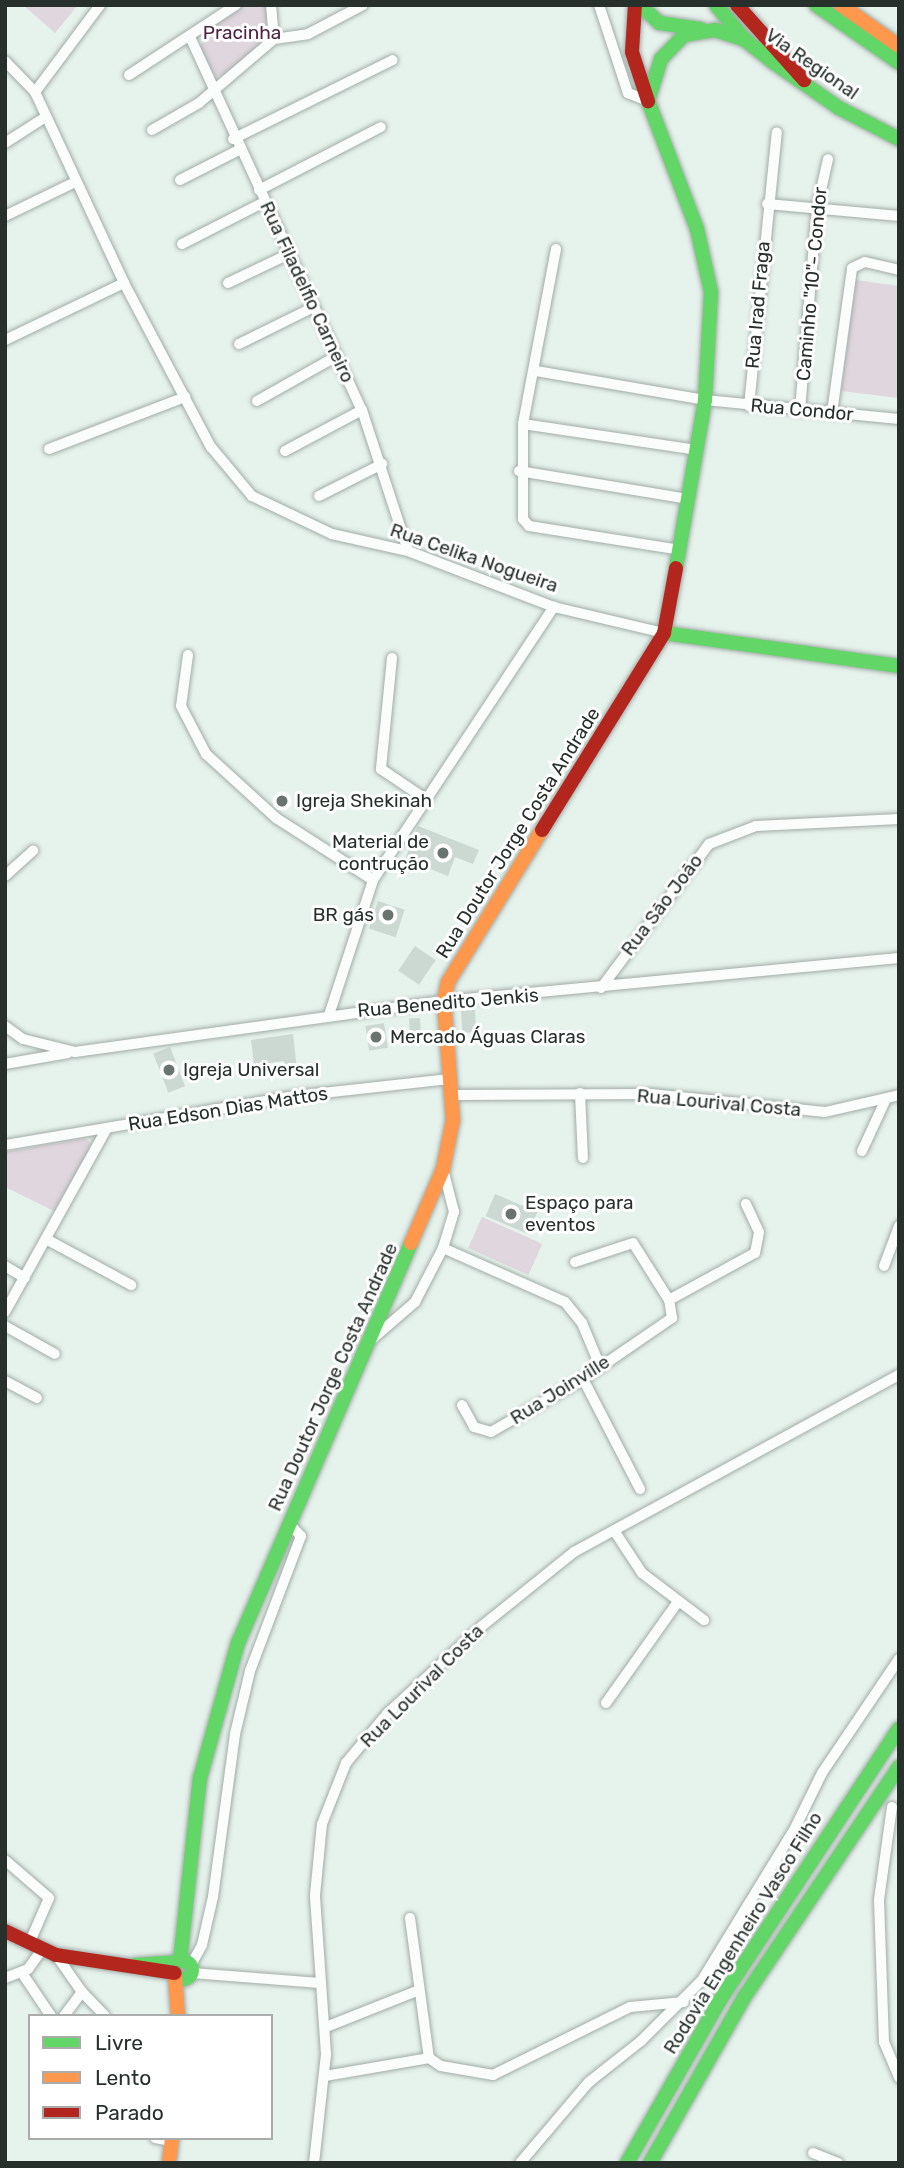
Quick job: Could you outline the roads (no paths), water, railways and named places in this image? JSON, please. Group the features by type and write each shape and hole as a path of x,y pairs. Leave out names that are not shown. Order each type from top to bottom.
{"main road":[{"name":"Rua Doutor Jorge Costa Andrade","path":"180,2014 200,1778 238,1643 443,1169 452,1138 453,1095 444,1001 470,939 664,633 698,450 712,324 708,263 632,52 638,5"},
{"path":"638,5 659,23 701,29 745,40"},
{"name":"Via Regional","path":"716,5 745,40 817,93 899,139"},
{"path":"737,5 817,93"},
{"path":"816,5 899,63"},
{"path":"841,5 899,46"},
{"path":"648,101 654,73 671,45 701,29"},
{"name":"Rua Celika Nogueira","path":"664,633 899,666"},
{"name":"Rodovia Engenheiro Vasco Filho","path":"627,2163 720,2000 899,1729"},
{"name":"Rodovia Engenheiro Vasco Filho","path":"650,2163 745,1996 899,1767"},
{"path":"5,1931 42,1950 130,1966 184,1968"},
{"path":"169,2163 172,2140"}],"street":[{"path":"36,92 100,5"},
{"path":"129,75 191,39 236,5"},
{"path":"271,5 274,39"},
{"path":"152,130 211,90 274,39 308,34 363,5"},
{"path":"599,5 628,93 648,101"},
{"name":"Rua Filadelfio Carneiro","path":"191,39 233,139 362,410 382,464 408,551"},
{"path":"233,139 393,60"},
{"name":"Rua Celika Nogueira","path":"5,61 36,92 44,118 124,283 211,447 252,496 295,521 408,551 554,607 664,633"},
{"path":"5,144 44,118"},
{"path":"258,190 381,127"},
{"name":"Rua Irad Fraga","path":"749,406 767,204 778,132"},
{"path":"180,180 239,150"},
{"name":"Caminho \"10\"- Condor","path":"800,410 817,208 828,159"},
{"path":"5,216 75,182"},
{"path":"182,244 264,202"},
{"path":"767,204 899,216"},
{"path":"556,249 536,371 523,424 519,471 523,519 529,526 680,550"},
{"path":"228,283 289,254"},
{"path":"832,413 852,268 865,262 899,270"},
{"path":"5,340 124,283"},
{"path":"239,344 313,308"},
{"path":"257,401 337,356"},
{"name":"Rua Condor","path":"536,371 749,406 899,419"},
{"path":"49,449 185,397"},
{"path":"285,452 362,410"},
{"path":"523,424 698,450"},
{"path":"319,496 382,464"},
{"path":"519,471 688,499"},
{"path":"328,1014 373,880 424,798 554,607"},
{"path":"188,656 181,691 187,719 206,754 242,791 373,880"},
{"path":"391,658 381,769 424,798"},
{"name":"Rua São João","path":"601,988 709,844 756,826 899,819"},
{"path":"5,876 33,851"},
{"name":"Rua Benedito Jenkis","path":"5,1026 23,1039 75,1052 328,1014 899,958"},
{"path":"5,1064 75,1052"},
{"name":"Rua Edson Dias Mattos","path":"5,1145 296,1096 452,1079"},
{"path":"580,1093 583,1158"},
{"name":"Rua Lourival Costa","path":"453,1095 580,1093 693,1097 825,1112 899,1096"},
{"path":"862,1152 885,1101"},
{"path":"5,1312 107,1128"},
{"path":"370,1341 415,1301 443,1248 454,1212 443,1169"},
{"path":"575,1262 633,1242 669,1300 755,1253 759,1232 746,1204"},
{"path":"884,1266 899,1226"},
{"path":"47,1239 131,1285"},
{"path":"443,1248 565,1302 582,1323 600,1366"},
{"path":"5,1266 25,1278"},
{"name":"Rua Joinville","path":"462,1405 474,1427 491,1432 583,1379 667,1324 673,1313 669,1300"},
{"path":"5,1326 55,1354"},
{"name":"Rua Lourival Costa","path":"314,2163 325,2076 326,2027 315,1937 322,1824 346,1763 387,1714 529,1584 615,1532 899,1375"},
{"path":"583,1379 640,1489"},
{"path":"5,1381 37,1398"},
{"path":"288,1523 301,1536 250,1671 235,1734 213,1897 184,1968 320,1983"},
{"path":"615,1532 642,1573 677,1603 704,1620"},
{"path":"606,1703 677,1603"},
{"path":"520,2163 589,2082 684,2002 794,1830 822,1773 899,1660"},
{"path":"892,1807 879,1900 884,2042 899,2078"},
{"path":"5,1860 49,1898 42,1950 22,1973 5,1978"},
{"path":"410,1918 429,2057"},
{"path":"42,1950 103,2014"},
{"path":"22,1973 50,2014"},
{"path":"326,2027 419,1990"},
{"path":"66,2014 82,1992"},
{"path":"325,2076 429,2057 442,2066 494,2075 630,2007 684,2002"},
{"path":"813,2153 838,2163"}],"place":[{"name":"Igreja Shekinah","path":"282,801"},
{"name":"Material de contrução","path":"443,853"},
{"name":"BR gás","path":"388,915"},
{"name":"Mercado Águas Claras","path":"376,1037"},
{"name":"Igreja Universal","path":"169,1070"},
{"name":"Espaço para eventos","path":"511,1214"}],"park label":[{"name":"Pracinha","path":"242,33"}]}
